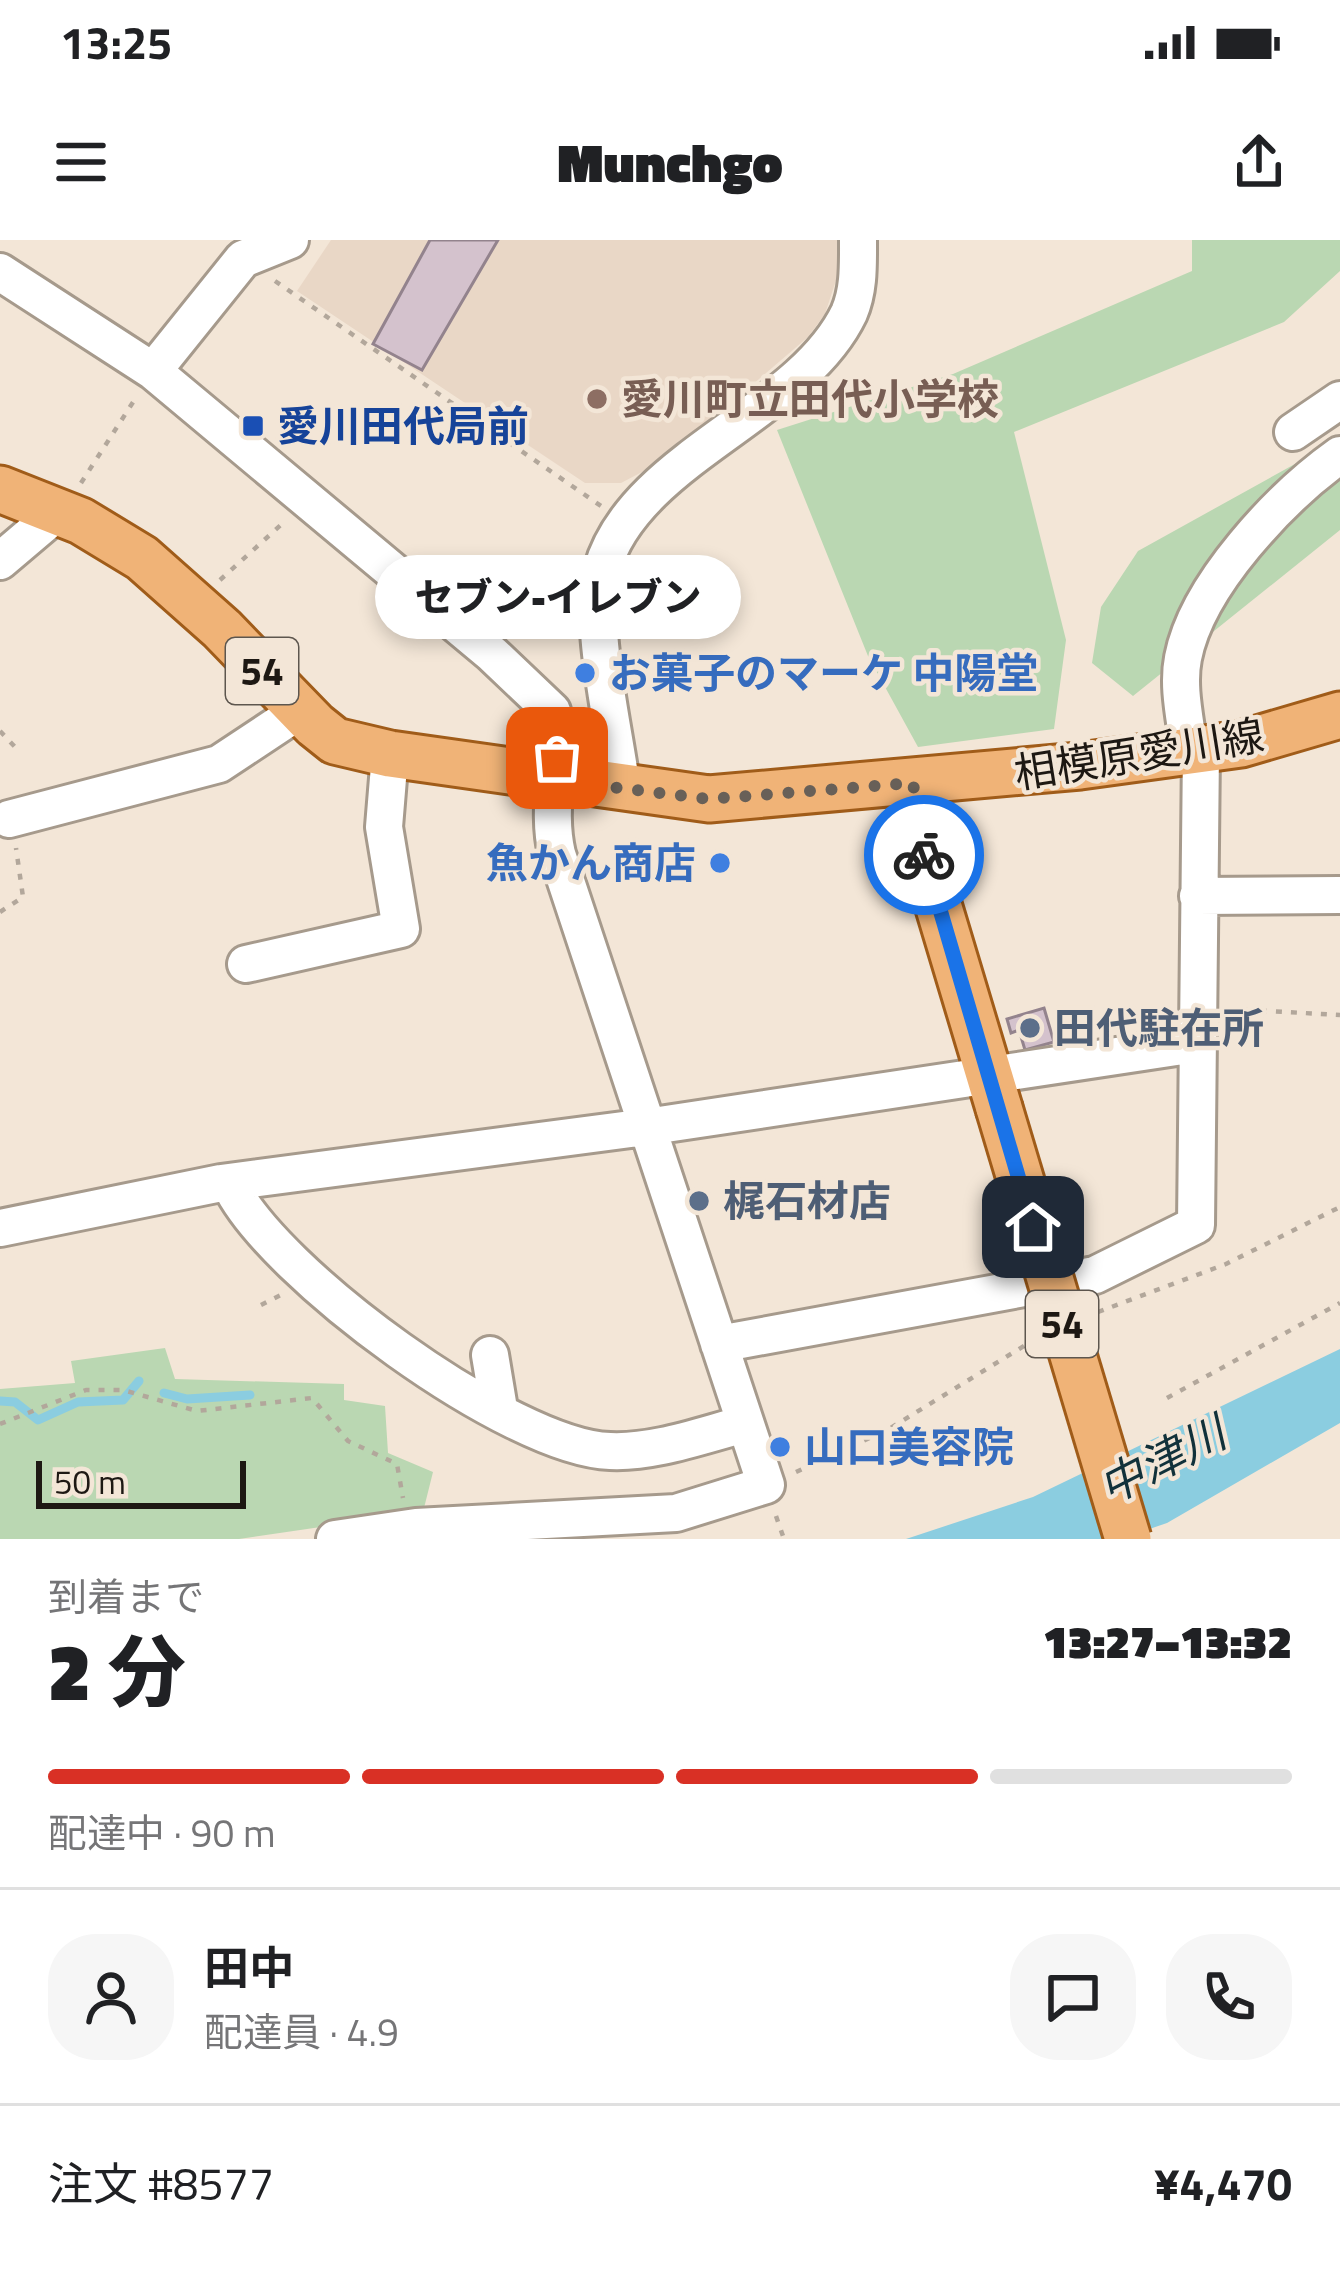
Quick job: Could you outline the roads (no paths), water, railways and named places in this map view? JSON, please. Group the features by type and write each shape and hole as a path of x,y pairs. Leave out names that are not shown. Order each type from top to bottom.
{"main road":[{"name":"54","path":"0,489 61,512 124,546 194,603 299,711 335,741 553,780 709,799 913,783 920,841 1128,1539"},
{"name":"相模原愛川線","path":"913,783 1195,750 1340,715"}],"street":[{"path":"154,371 243,259 290,240"},
{"path":"622,790 598,606 608,551 626,523 829,343 857,287 858,240"},
{"path":"0,272 154,371 546,702 557,739 549,802 557,854 766,1485 676,1513 405,1528 334,1539"},
{"path":"1293,431 1340,400"},
{"path":"719,1344 1095,1275 1196,1225 1195,750 1183,656 1202,609 1246,544 1306,480 1340,455"},
{"path":"0,561 61,512"},
{"path":"8,819 220,764 299,711"},
{"path":"260,953 401,929 384,827 390,754"},
{"path":"1198,896 1340,895"},
{"path":"0,1228 230,1184 646,1127 994,1092 1196,1044"},
{"path":"230,1184 310,1282 451,1386 573,1446 612,1452 745,1424"},
{"path":"490,1354 499,1408"}],"water":[{"name":"中津川","path":"1340,1349 1340,1423 1167,1523 1120,1539 906,1539 1033,1497"}],"waterway":[{"path":"0,1401 15,1402 38,1420 78,1402 123,1400 139,1381"},
{"path":"164,1393 187,1399 250,1395"}],"place":[{"name":"愛川町立田代小学校","path":"597,399"},
{"name":"愛川田代局前","path":"253,426"},
{"name":"お菓子のマーケ 中陽堂","path":"585,673"},
{"name":"セブン-イレブン","path":"557,758"},
{"name":"魚かん商店","path":"720,863"},
{"name":"田代駐在所","path":"1030,1028"},
{"name":"梶石材店","path":"699,1201"},
{"name":"山口美容院","path":"780,1447"}]}
